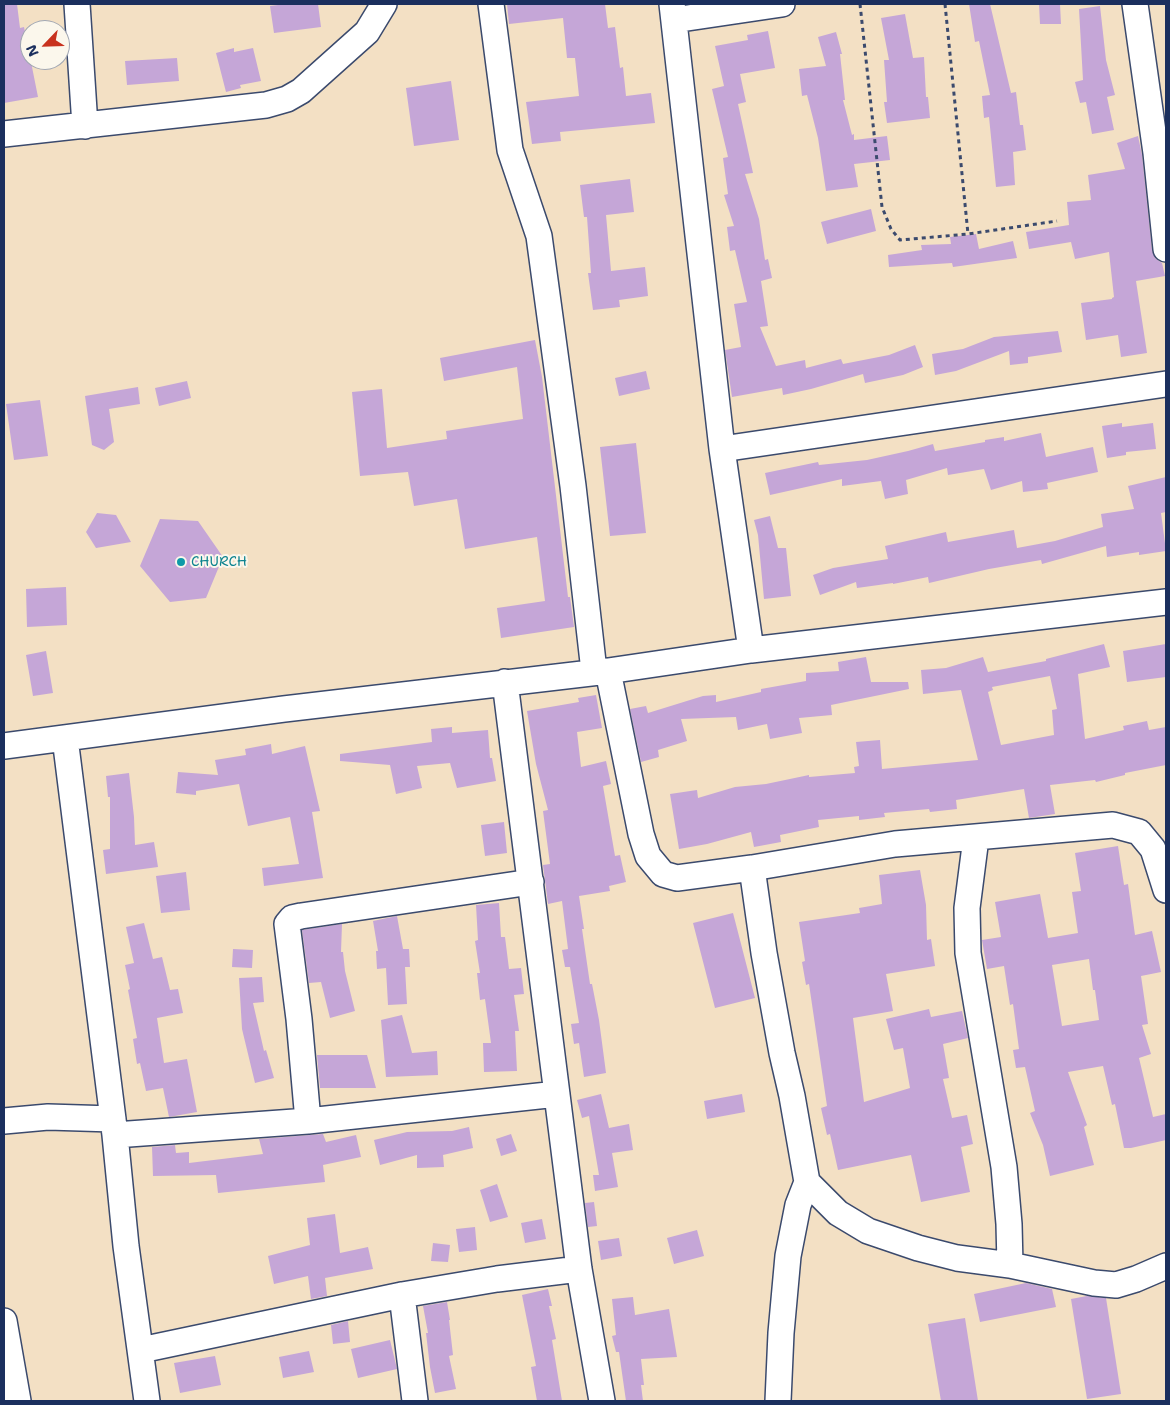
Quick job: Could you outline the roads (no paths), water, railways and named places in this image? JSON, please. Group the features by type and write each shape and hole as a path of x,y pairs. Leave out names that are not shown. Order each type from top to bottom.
{"street":[{"path":"77,4 85,126"},
{"path":"491,4 510,150 539,236 574,496 601,671 641,834 648,856 655,866 662,874 677,878 752,868 895,844 1113,825 1139,832 1153,849 1166,890"},
{"path":"751,650 722,449 673,12 782,4"},
{"path":"1135,4 1156,153 1166,249"},
{"path":"4,134 266,105 287,100 301,91 368,32 379,8"},
{"path":"722,449 1166,384"},
{"path":"4,746 601,671 751,650 1166,602"},
{"path":"505,682 579,1269 602,1401"},
{"path":"65,738 114,1127 126,1246 147,1401"},
{"path":"976,838 967,908 968,953 1004,1167 1009,1224 1010,1265"},
{"path":"752,868 764,953 807,1182 798,1205 788,1256 781,1333 778,1401"},
{"path":"308,1120 299,1019 286,924 292,918 531,882"},
{"path":"4,1121 48,1117 114,1127 308,1120 557,1094"},
{"path":"807,1182 838,1213 868,1231 918,1248 956,1258 1010,1265 1094,1283 1116,1285 1166,1266"},
{"path":"140,1350 402,1296 497,1279 579,1269"},
{"path":"402,1296 414,1401"},
{"path":"4,1321 18,1401"}],"place":[{"name":"CHURCH","path":"181,562"}]}
